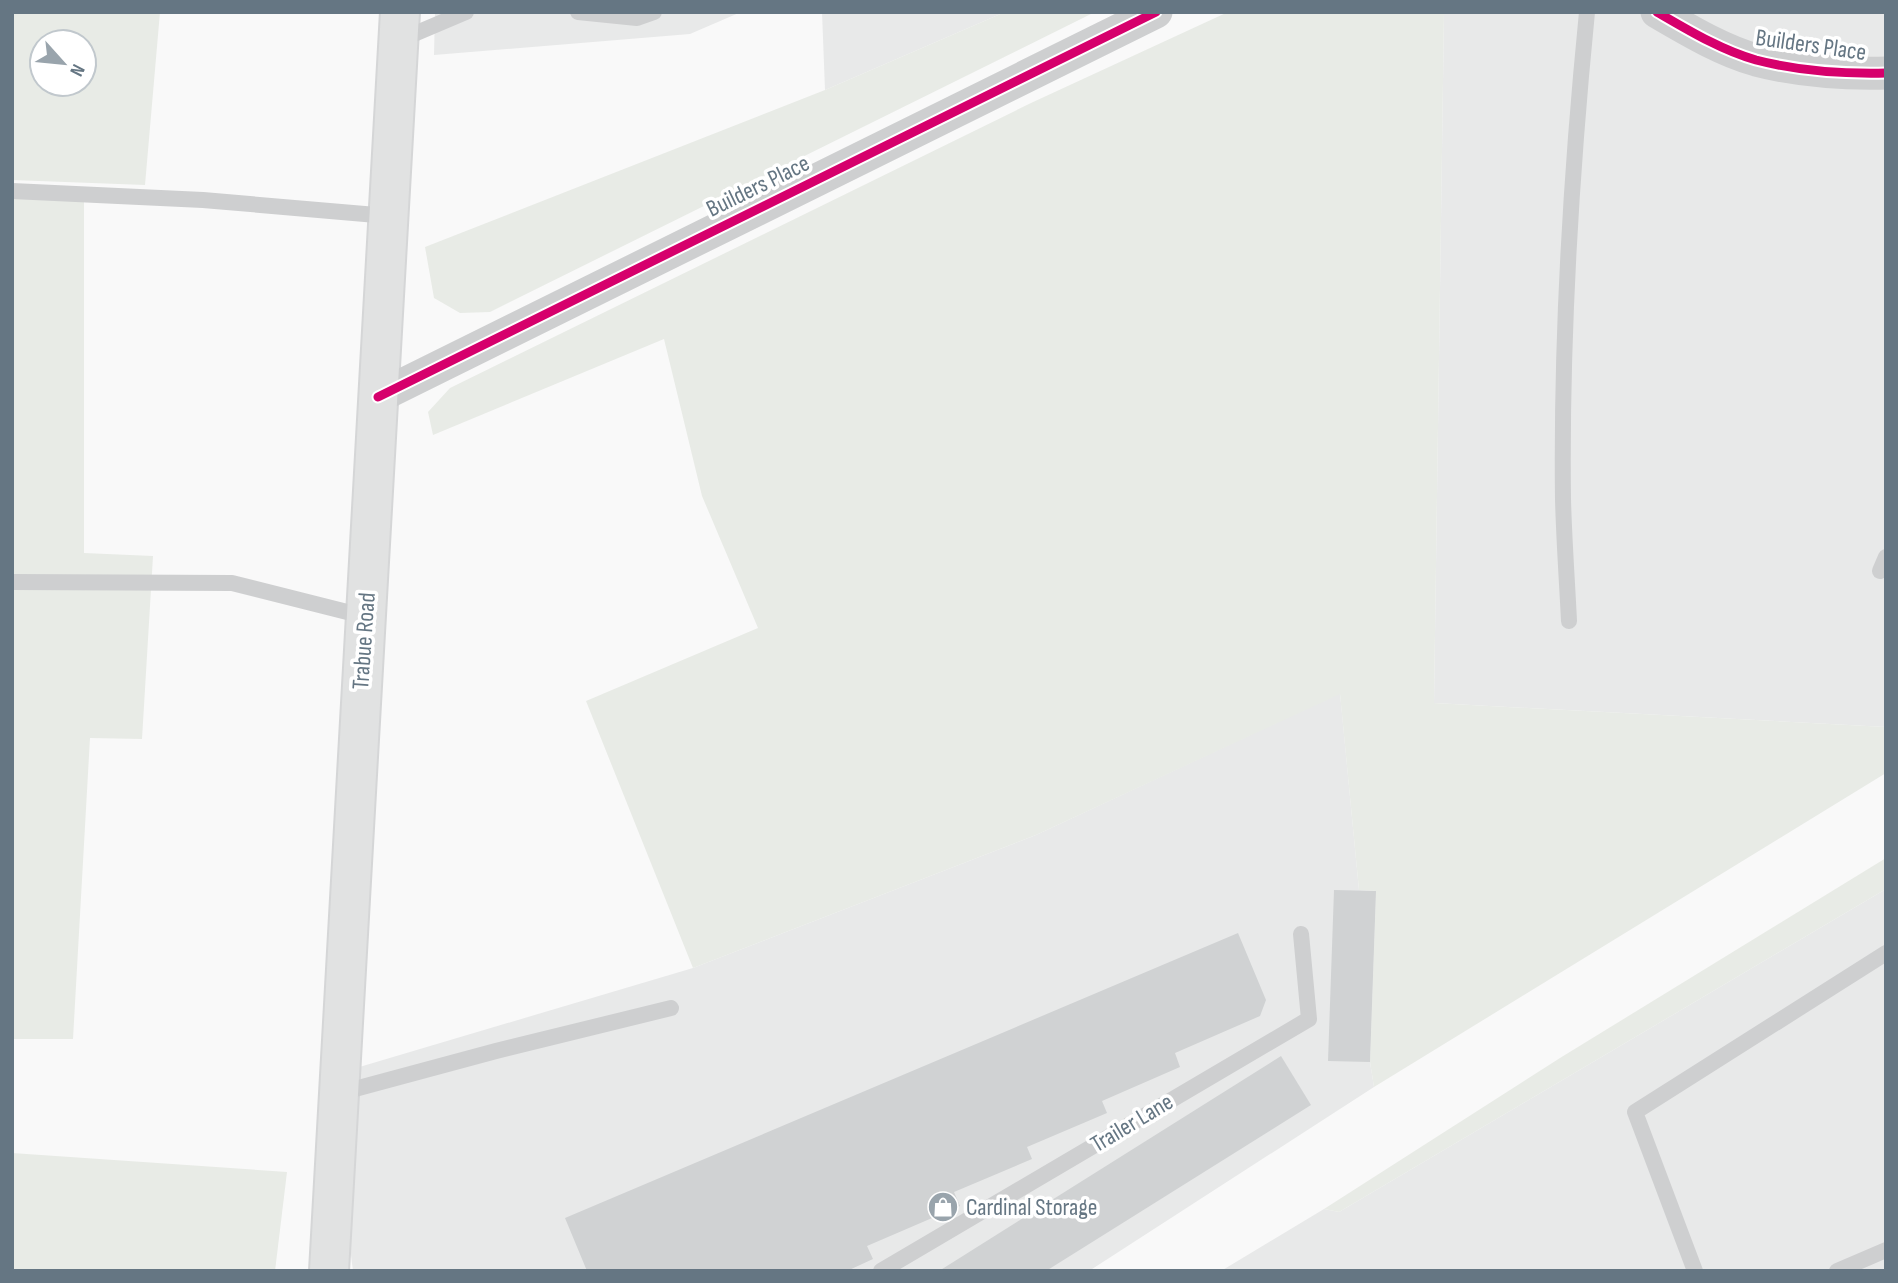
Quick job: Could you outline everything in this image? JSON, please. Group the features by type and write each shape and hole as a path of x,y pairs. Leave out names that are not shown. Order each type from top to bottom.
{"main road":[{"name":"Trabue Road","path":"329,1271 399,27"}],"street":[{"name":"Builders Place","path":"378,397 1156,12"},
{"name":"Builders Place","path":"1657,12 1685,29 1756,60 1844,74 1886,74"}],"lane":[{"path":"399,27 466,12"},
{"path":"578,12 637,18 654,12"},
{"path":"1569,621 1563,500 1565,321 1573,147 1587,12"},
{"path":"12,191 203,200 388,216"},
{"path":"12,582 232,583 367,617"},
{"name":"Trailer Lane","path":"881,1271 1309,1019 1301,934"},
{"path":"1695,1271 1635,1112 1886,953"},
{"path":"338,1093 671,1008"},
{"path":"1837,1271 1886,1250"}],"shaded area":[{"path":"12,12 160,12 145,185 12,180"},
{"path":"435,12 741,12 690,34 434,55"},
{"path":"822,12 1005,12 825,90"},
{"path":"1005,12 1095,12 490,312 460,313 434,298 425,247 825,90"},
{"path":"1228,12 1444,12 1434,703 1886,727 1886,773 1374,1087 1370,1062 1376,891 1359,890 1340,694 1036,835 693,968 586,701 758,628 702,496 664,339 433,435 428,412 450,388 1031,103"},
{"path":"1444,12 1886,12 1886,727 1434,703"},
{"path":"12,197 84,200 84,553 153,556 142,739 90,738 73,1039 12,1039"},
{"path":"1340,693 1359,890 1376,891 1370,1062 1374,1087 1089,1271 353,1271 340,1171 346,1071 693,968 1036,835"},
{"path":"1886,858 1886,889 1339,1212 1324,1209 1560,1058"},
{"path":"1886,889 1886,1271 1221,1271 1324,1209 1339,1212"},
{"path":"12,1153 287,1172 275,1271 12,1271"}],"building":[{"path":"1334,890 1376,891 1370,1062 1328,1061"},
{"path":"1238,933 1266,1000 1260,1016 1175,1053 1180,1067 1102,1101 1107,1113 1027,1147 1032,1159 954,1192 960,1206 867,1246 873,1259 847,1271 587,1271 565,1218"},
{"path":"1281,1056 1311,1105 1046,1271 939,1271"}],"cycle path":[{"path":"378,397 1156,12"},
{"path":"1657,12 1717,45 1756,60 1820,71 1886,73"}],"place":[{"name":"Cardinal Storage","path":"943,1207"}]}
